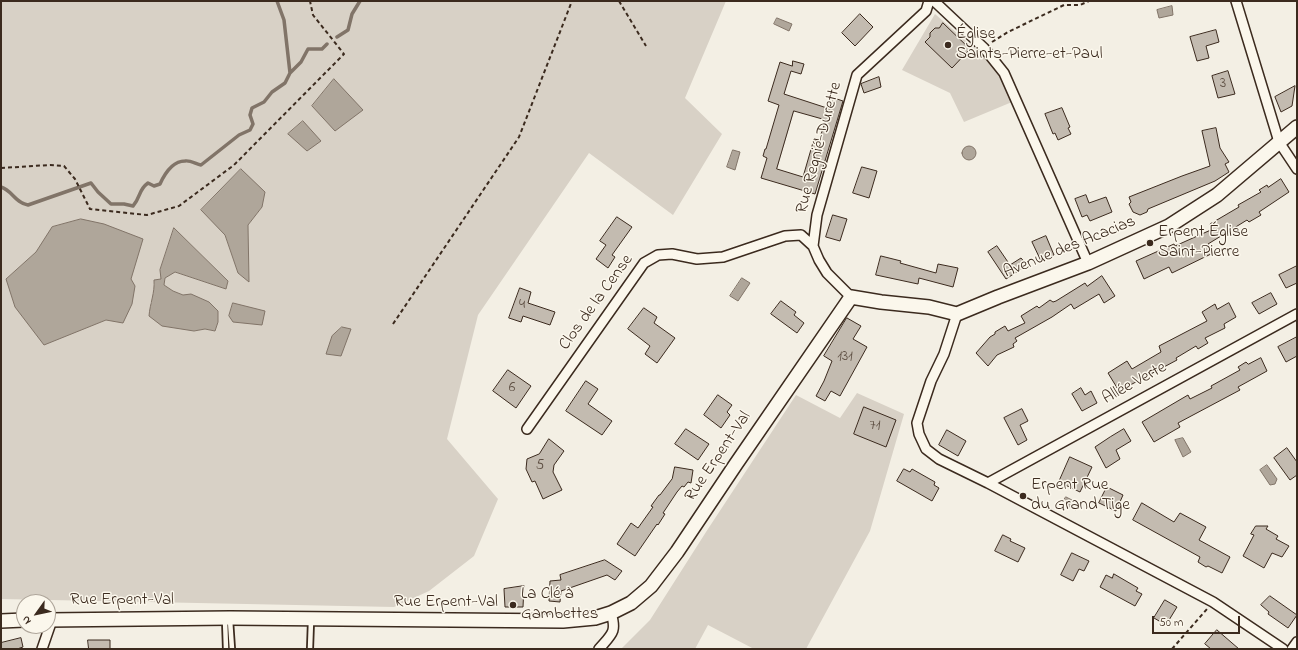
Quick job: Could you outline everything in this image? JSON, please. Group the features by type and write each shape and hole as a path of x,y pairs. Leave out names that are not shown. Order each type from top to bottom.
{"street":[{"name":"Rue Regnié-Durette","path":"813,246 817,215 857,75 926,12 929,1"},
{"path":"934,1 984,48 1004,74 1088,263"},
{"path":"1236,1 1279,142 1297,169"},
{"name":"Avenue des Acacias","path":"957,314 1088,263 1169,226 1216,195 1297,127"},
{"name":"Clos de la Cense","path":"527,429 644,263 658,255 672,254 697,259 723,257 785,236 801,235 813,246"},
{"path":"813,246 827,273 851,297 930,307 957,314 944,354 931,381 917,423 919,434 926,450 939,459 988,483 1213,602 1283,649"},
{"name":"Rue Erpent-Val","path":"56,620 227,618 563,621 595,618 611,613 631,603 651,586 677,552 851,297"},
{"name":"Allée Verte","path":"988,483 1297,314"},
{"path":"600,649 611,635 615,625 611,613"},
{"path":"1,621 16,620"},
{"path":"42,649 46,634"},
{"path":"1292,649 1297,642"}],"lane":[{"path":"226,649 227,618"},
{"path":"227,618 232,629 232,649"},
{"path":"310,649 311,619"}],"path":[{"path":"1,168 50,165 64,166 75,179 90,209 147,215 179,206 234,165 344,54 313,16 310,1"},
{"path":"393,324 519,137 572,1"},
{"path":"619,1 646,46"},
{"path":"984,48 1008,32 1064,5 1080,5 1089,1"},
{"path":"1172,649 1213,602"}],"shaded area":[{"path":"1,1 726,1 685,98 722,134 673,215 589,153 478,315 447,439 498,499 474,556 429,591 394,607 56,600 56,594 16,594 16,599 1,599","holes":["262,207 248,225 249,281 238,273 225,235","174,228 228,281 226,289 174,272 165,278 164,285 173,291 209,302 218,311 218,322 214,331 205,329 194,331 150,304 154,295 154,280 161,279","36,252 106,320 44,344 6,279"]},
{"path":"1172,6 1173,15 1159,18 1157,10"},
{"path":"935,14 974,48 1002,76 1012,102 964,122 950,93 902,70"},
{"path":"777,18 792,24 789,31 774,24"},
{"path":"334,79 363,110 335,131 312,106"},
{"path":"303,121 321,141 307,151 288,134"},
{"path":"969,146 974,148 976,153 974,158 969,160 964,158 962,153 964,148"},
{"path":"733,150 740,152 735,170 727,167"},
{"path":"241,169 265,192 262,207 248,225 249,282 238,273 225,235 201,210"},
{"path":"81,219 104,224 143,239 131,279 135,286 132,304 123,323 106,320 44,345 15,307 6,279 36,252 52,227"},
{"path":"174,228 228,281 226,289 175,272 165,278 164,285 173,291 183,295 191,294 209,302 218,311 218,322 215,331 205,329 194,331 162,326 149,316 154,289 154,280 161,279 160,270"},
{"path":"742,278 750,283 738,301 730,296"},
{"path":"233,303 265,311 262,325 233,322 229,316"},
{"path":"342,327 351,329 341,356 326,354 332,336"},
{"path":"857,393 904,414 870,531 806,649 754,649 708,625 695,649 621,649 650,620 796,395 840,418"},
{"path":"1183,438 1191,452 1183,457 1175,440"},
{"path":"1267,465 1277,479 1275,484 1270,485 1260,470"},
{"path":"1066,497 1080,504 1076,510 1062,503"}],"building":[{"path":"860,14 873,27 855,46 842,33"},
{"name":"Église Saints-Pierre-et-Paul","path":"943,23 970,49 952,68 925,42 930,37 930,33 935,28 939,28"},
{"path":"1216,30 1219,42 1206,46 1209,58 1197,61 1190,37"},
{"path":"793,61 804,64 801,74 791,71 784,94 830,109 834,98 843,101 815,194 761,178 767,158 763,156 779,105 768,101 780,62 792,66","holes":["794,111 826,120 819,140 814,139 803,177 777,169"]},
{"path":"1228,71 1235,94 1218,98 1212,76"},
{"path":"879,77 881,87 864,93 861,84"},
{"path":"1295,86 1292,106 1281,112 1275,97"},
{"path":"1062,108 1070,127 1068,128 1071,134 1058,140 1055,133 1053,134 1045,114"},
{"path":"1216,128 1220,148 1229,162 1225,164 1229,172 1215,181 1148,209 1147,212 1140,215 1133,212 1129,204 1131,202 1129,197 1210,166 1202,131"},
{"path":"862,167 877,171 869,198 853,193"},
{"path":"1281,179 1289,192 1259,212 1261,215 1249,222 1247,220 1208,244 1213,253 1172,273 1169,267 1144,279 1136,261 1213,229 1210,224 1239,207 1238,205 1261,192 1259,190 1267,185 1268,187"},
{"path":"1086,195 1089,203 1106,197 1112,212 1090,221 1087,215 1082,217 1075,199"},
{"path":"833,215 847,219 840,241 826,237"},
{"path":"617,217 632,227 612,255 615,257 608,268 596,259 606,245 600,241"},
{"path":"1046,236 1054,255 1041,261 1032,242"},
{"path":"997,246 1010,265 1021,258 1027,265 1006,279 988,252"},
{"path":"881,256 936,273 938,264 958,268 953,287 919,278 918,284 876,275"},
{"path":"1297,266 1297,283 1286,288 1279,275"},
{"path":"1102,276 1115,296 1104,303 1099,294 1074,309 1071,304 1052,317 1015,338 1017,341 1013,344 1014,347 997,355 988,366 976,353 990,337 995,334 995,332 1005,326 1008,331 1025,323 1021,316 1037,306 1039,308 1050,300 1053,302 1056,301 1085,283 1087,286"},
{"path":"520,288 531,292 528,303 555,312 550,325 523,316 521,322 509,318"},
{"path":"1271,293 1277,304 1259,314 1252,303"},
{"path":"781,301 796,312 794,315 804,323 797,333 771,314"},
{"path":"1229,303 1236,317 1224,324 1225,328 1205,338 1208,343 1198,349 1196,346 1176,358 1177,360 1119,391 1108,373 1127,361 1132,369 1161,352 1159,346 1207,321 1202,312 1215,304 1217,309"},
{"path":"644,308 657,317 654,323 675,338 657,363 645,354 650,346 628,329"},
{"path":"847,318 861,326 853,339 867,347 840,396 831,391 825,401 816,396 832,361 824,356"},
{"path":"1297,337 1297,356 1286,362 1278,347"},
{"path":"1261,358 1267,371 1238,387 1240,390 1178,423 1180,427 1154,442 1142,422 1188,395 1190,399 1212,388 1211,386 1240,370 1238,367 1246,362 1248,364"},
{"path":"508,370 531,386 516,408 493,391"},
{"path":"586,381 598,389 588,404 612,421 602,435 566,411"},
{"path":"1081,388 1085,395 1091,391 1097,403 1082,411 1072,394"},
{"path":"718,395 732,405 727,412 730,415 721,428 704,415"},
{"path":"864,407 896,420 886,447 854,434"},
{"path":"1022,409 1028,421 1020,425 1027,440 1018,445 1004,418"},
{"path":"686,429 709,444 698,460 675,444"},
{"path":"1124,429 1131,441 1116,450 1120,459 1106,468 1095,447"},
{"path":"947,430 966,441 958,456 939,445"},
{"path":"549,439 564,451 554,465 553,472 562,490 543,499 535,481 532,482 526,469 527,459 539,454"},
{"path":"1287,448 1297,462 1297,475 1290,480 1274,458"},
{"path":"1070,457 1092,467 1080,492 1059,482"},
{"path":"675,467 693,470 691,483 688,482 677,492 663,513 665,514 658,525 657,524 635,556 617,544 631,523 638,528 653,507 651,506 672,479"},
{"path":"904,469 910,472 912,469 935,482 934,485 939,488 932,501 897,481"},
{"path":"1107,487 1123,495 1116,511 1099,503"},
{"path":"1142,503 1174,522 1180,513 1206,527 1199,540 1230,557 1222,573 1208,566 1206,567 1198,562 1200,557 1133,520"},
{"path":"1256,526 1268,526 1266,529 1278,536 1276,539 1289,546 1282,557 1272,553 1264,568 1243,556 1254,535 1251,534"},
{"path":"1003,535 1011,539 1010,541 1025,548 1018,562 995,551"},
{"path":"1072,553 1089,561 1084,571 1079,569 1073,581 1061,575"},
{"path":"605,560 622,571 615,580 607,575 561,591 560,602 549,601 550,581 561,580 560,575"},
{"path":"1114,574 1138,588 1136,591 1142,594 1135,606 1100,587 1106,575 1112,578"},
{"path":"524,586 523,607 505,607 504,589"},
{"path":"1270,596 1297,615 1288,628 1268,614 1269,612 1261,605"},
{"path":"1165,600 1177,607 1166,625 1154,618"},
{"path":"1217,630 1239,649 1211,649 1205,644"},
{"path":"21,638 23,647 17,649 1,649 1,643"},
{"path":"88,640 110,640 110,649 89,649"}],"waterway":[{"path":"277,1 284,20 290,73"},
{"path":"337,37 348,30 352,14 360,1"},
{"path":"1,187 20,202 28,205 91,183 111,204 133,206 145,186 148,183 154,186 160,184 164,176 173,165 187,161 201,165 239,135 250,130 253,124 250,115 252,108 264,102 272,92 285,83 290,73 301,62 308,49 322,49 327,44"}],"place":[{"name":"Église Saints-Pierre-et-Paul","path":"948,45"},
{"name":"Erpent Église Saint-Pierre","path":"1150,243"},
{"name":"Erpent Rue du Grand Tige","path":"1023,496"},
{"name":"La Clé à Gambettes","path":"513,605"}]}
